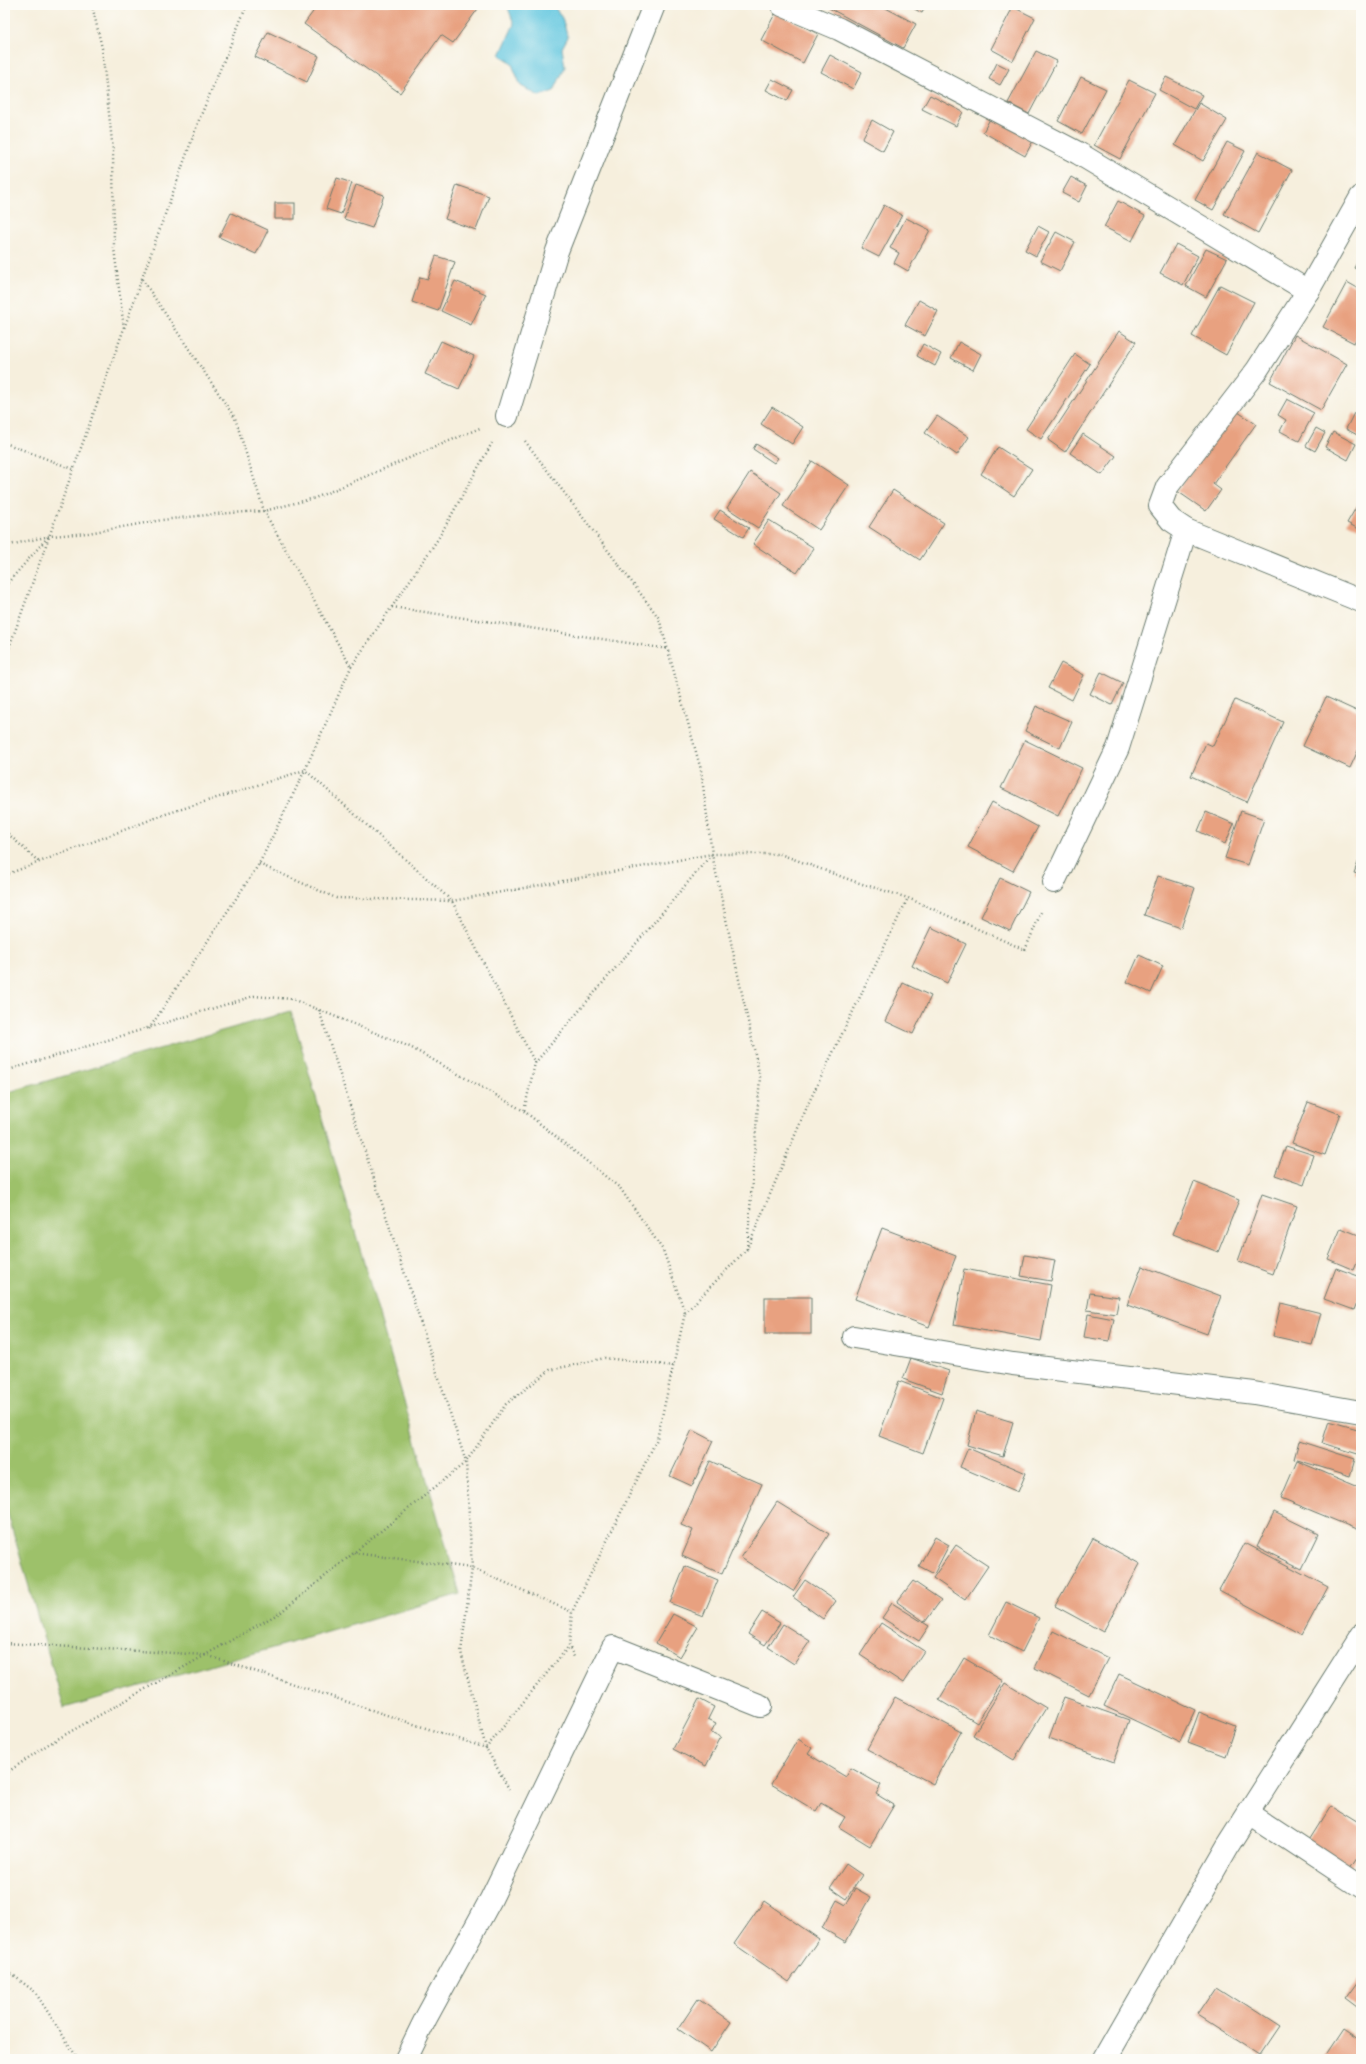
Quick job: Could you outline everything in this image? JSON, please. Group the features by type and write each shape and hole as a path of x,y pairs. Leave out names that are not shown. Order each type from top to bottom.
{"street":[{"path":"507,416 557,251 654,5"},
{"path":"782,5 839,29 1078,153 1308,291"},
{"path":"1361,198 1308,291 1257,370 1167,487 1160,506 1171,520 1186,530 1361,601"},
{"path":"1054,882 1118,748 1186,530"},
{"path":"854,1338 1013,1364 1254,1393 1361,1412"},
{"path":"1105,2059 1227,1846 1361,1636"},
{"path":"406,2059 426,2018 491,1899 613,1647 761,1706"},
{"path":"1249,1813 1361,1888"}],"path":[{"path":"92,5 102,48 113,151 114,248 124,330"},
{"path":"5,659 199,120 247,5"},
{"path":"142,279 235,418 264,511 351,667"},
{"path":"5,546 50,536 88,533 216,514 264,511 315,498 507,416"},
{"path":"149,1029 259,864 305,770 351,667 438,539 507,416"},
{"path":"507,416 659,618 668,649 701,770 712,854 760,1077 747,1250"},
{"path":"5,443 73,469"},
{"path":"5,586 50,536"},
{"path":"392,607 668,649"},
{"path":"5,875 166,814 305,770"},
{"path":"305,770 452,901 534,1063"},
{"path":"5,831 39,862"},
{"path":"524,1111 534,1063 712,854"},
{"path":"259,864 336,898 452,901 712,854 780,854 856,882 908,898 1025,950 1054,882"},
{"path":"591,1692 569,1646 572,1612 657,1439 685,1313 747,1250 809,1102 908,898"},
{"path":"5,1071 149,1029 254,996 292,999 410,1047 524,1111 620,1188 663,1250 685,1313"},
{"path":"319,1010 466,1462 472,1568 461,1652 486,1748 528,1823"},
{"path":"5,1774 47,1745 281,1612 466,1462 506,1404 550,1370 605,1358 673,1366"},
{"path":"354,1554 472,1568 572,1612"},
{"path":"5,1643 206,1655 486,1748"},
{"path":"486,1748 569,1646"},
{"path":"5,1969 35,1992 78,2059"}],"green space":[{"path":"291,1011 460,1594 64,1708 5,1504 5,1093"}],"water":[{"path":"507,5 553,5 562,18 568,37 562,48 565,67 554,91 539,96 521,86 511,62 500,55 514,24"}],"building":[{"path":"318,5 480,6 453,43 441,35 400,93 304,24"},
{"path":"830,5 880,5 916,24 903,48 829,8"},
{"path":"907,5 926,5 922,13"},
{"path":"1013,7 1035,18 1013,61 991,49"},
{"path":"776,12 818,34 803,63 761,40"},
{"path":"268,32 319,56 307,82 255,57"},
{"path":"1036,51 1057,61 1029,114 1008,103"},
{"path":"830,55 862,72 853,89 821,72"},
{"path":"997,63 1009,69 1000,85 989,79"},
{"path":"1081,77 1106,89 1082,134 1058,121"},
{"path":"1166,77 1202,95 1194,109 1159,90"},
{"path":"772,79 793,90 787,101 766,90"},
{"path":"1129,80 1155,93 1120,159 1094,145"},
{"path":"930,95 963,112 956,126 922,109"},
{"path":"1199,103 1227,120 1203,161 1175,145"},
{"path":"991,117 1034,139 1025,156 983,132"},
{"path":"872,120 893,132 883,151 862,139"},
{"path":"1227,142 1245,151 1213,210 1195,200"},
{"path":"1258,152 1292,170 1258,233 1224,214"},
{"path":"1071,177 1087,186 1079,202 1062,193"},
{"path":"337,178 352,183 341,214 326,209"},
{"path":"356,185 384,195 372,228 344,219"},
{"path":"457,185 489,196 476,230 445,219"},
{"path":"1118,201 1145,216 1132,241 1104,227"},
{"path":"275,203 295,203 295,219 275,219"},
{"path":"884,205 902,215 879,257 861,248"},
{"path":"231,213 268,230 256,254 219,237"},
{"path":"906,218 930,230 908,271 894,263 899,253 890,248"},
{"path":"1038,226 1049,232 1036,256 1025,250"},
{"path":"1056,232 1075,242 1060,271 1040,261"},
{"path":"1176,244 1198,256 1183,285 1160,273"},
{"path":"1206,249 1227,259 1206,297 1186,286"},
{"path":"1361,255 1361,272 1354,268"},
{"path":"436,256 455,262 438,311 412,302 420,277 428,279"},
{"path":"455,281 486,294 471,325 441,311"},
{"path":"1347,282 1361,290 1361,329 1354,343 1323,327"},
{"path":"1220,285 1254,302 1226,355 1192,336"},
{"path":"919,300 938,311 925,336 905,325"},
{"path":"1119,331 1136,342 1065,452 1048,440"},
{"path":"1295,335 1347,364 1321,410 1270,382"},
{"path":"441,341 474,356 459,389 425,374"},
{"path":"959,342 981,354 973,370 951,358"},
{"path":"923,344 941,354 935,366 917,356"},
{"path":"1075,354 1090,364 1041,439 1026,429"},
{"path":"1287,399 1314,413 1299,441 1280,431 1286,420 1278,415"},
{"path":"772,407 803,427 792,444 761,424"},
{"path":"1235,410 1256,424 1213,484 1221,490 1206,511 1177,491"},
{"path":"1354,413 1361,418 1361,437 1346,429"},
{"path":"937,416 969,437 957,455 925,433"},
{"path":"1316,428 1325,433 1315,451 1306,446"},
{"path":"1333,432 1356,444 1348,460 1325,447"},
{"path":"1083,434 1116,456 1102,475 1070,453"},
{"path":"756,444 778,458 774,463 753,449"},
{"path":"998,447 1032,469 1014,496 981,474"},
{"path":"812,461 849,485 819,530 783,506"},
{"path":"750,472 781,493 758,528 727,508"},
{"path":"893,490 944,523 920,560 869,527"},
{"path":"1361,499 1361,530 1347,523"},
{"path":"720,510 749,528 743,537 714,519"},
{"path":"769,520 814,548 797,573 753,544"},
{"path":"1061,663 1084,675 1072,700 1048,688"},
{"path":"1101,672 1123,683 1112,705 1090,694"},
{"path":"1326,697 1361,713 1361,744 1350,768 1303,746"},
{"path":"1235,700 1283,722 1247,802 1191,776 1206,743 1213,746"},
{"path":"1036,706 1072,722 1060,748 1025,731"},
{"path":"1025,740 1082,768 1058,816 1001,788"},
{"path":"992,802 1038,827 1013,871 968,847"},
{"path":"1241,811 1264,819 1248,865 1225,858"},
{"path":"1206,812 1234,824 1225,844 1198,831"},
{"path":"1361,855 1361,875 1354,873"},
{"path":"1158,876 1195,888 1181,928 1144,915"},
{"path":"1000,878 1029,892 1010,931 981,917"},
{"path":"931,927 966,944 947,983 912,966"},
{"path":"1139,955 1163,966 1151,993 1127,982"},
{"path":"903,983 931,996 913,1034 885,1021"},
{"path":"1308,1102 1340,1114 1325,1155 1292,1143"},
{"path":"1286,1146 1314,1155 1304,1185 1275,1175"},
{"path":"1194,1182 1239,1200 1218,1252 1173,1234"},
{"path":"1262,1194 1297,1206 1273,1274 1238,1261"},
{"path":"882,1228 956,1256 929,1327 855,1299"},
{"path":"1341,1228 1361,1236 1361,1253 1354,1270 1328,1259"},
{"path":"1025,1255 1055,1260 1051,1281 1021,1276"},
{"path":"1142,1266 1221,1296 1207,1334 1127,1305"},
{"path":"1336,1268 1361,1277 1361,1292 1354,1310 1324,1299"},
{"path":"964,1269 1051,1285 1041,1341 954,1325"},
{"path":"1090,1293 1119,1297 1116,1314 1087,1310"},
{"path":"765,1297 811,1297 811,1334 765,1334"},
{"path":"1281,1303 1321,1313 1312,1345 1273,1336"},
{"path":"1088,1314 1114,1319 1109,1341 1084,1337"},
{"path":"911,1358 949,1371 942,1393 903,1379"},
{"path":"899,1381 943,1398 923,1453 879,1436"},
{"path":"976,1411 1013,1422 1003,1456 967,1445"},
{"path":"1329,1421 1361,1430 1361,1455 1322,1443"},
{"path":"692,1430 713,1441 692,1486 670,1476"},
{"path":"1299,1441 1355,1459 1350,1476 1294,1459"},
{"path":"968,1448 1026,1473 1018,1492 960,1467"},
{"path":"710,1461 762,1484 722,1574 682,1556 693,1530 681,1525"},
{"path":"1297,1461 1361,1488 1361,1531 1281,1498"},
{"path":"777,1502 829,1534 793,1591 741,1558"},
{"path":"1274,1512 1319,1534 1302,1569 1257,1547"},
{"path":"935,1537 949,1545 934,1574 919,1566"},
{"path":"1093,1538 1140,1564 1103,1632 1055,1606"},
{"path":"1245,1543 1328,1587 1302,1635 1219,1590"},
{"path":"956,1545 988,1566 965,1600 933,1578"},
{"path":"685,1566 718,1580 703,1616 670,1603"},
{"path":"805,1580 836,1601 823,1619 793,1597"},
{"path":"913,1581 941,1600 925,1622 897,1602"},
{"path":"1006,1602 1039,1618 1022,1652 989,1635"},
{"path":"892,1603 929,1626 919,1641 882,1618"},
{"path":"762,1612 780,1623 765,1645 748,1634"},
{"path":"673,1614 698,1627 680,1657 656,1643"},
{"path":"881,1623 924,1651 903,1683 860,1655"},
{"path":"783,1624 810,1641 794,1664 768,1647"},
{"path":"1053,1631 1108,1658 1089,1695 1035,1668"},
{"path":"964,1658 1003,1681 977,1723 939,1700"},
{"path":"1119,1674 1195,1710 1180,1742 1104,1706"},
{"path":"1005,1683 1046,1708 1014,1760 973,1735"},
{"path":"895,1697 961,1732 933,1784 867,1749"},
{"path":"1064,1697 1129,1720 1114,1762 1049,1738"},
{"path":"699,1699 714,1707 708,1719 716,1723 711,1732 721,1737 706,1766 673,1749"},
{"path":"1199,1712 1235,1726 1225,1756 1188,1742"},
{"path":"798,1739 812,1748 808,1754 846,1777 851,1768 881,1785 876,1794 894,1805 870,1846 839,1827 845,1817 821,1803 816,1811 771,1784"},
{"path":"1330,1807 1361,1826 1361,1851 1350,1868 1308,1842"},
{"path":"846,1864 862,1875 846,1899 830,1888"},
{"path":"855,1888 871,1897 846,1942 822,1928 837,1900 846,1905"},
{"path":"764,1901 819,1939 789,1982 734,1944"},
{"path":"1361,1977 1361,2011 1345,1999"},
{"path":"1217,1987 1279,2027 1260,2055 1198,2015"},
{"path":"698,1999 731,2022 711,2052 678,2029"},
{"path":"1343,2029 1361,2041 1361,2059 1330,2059 1325,2056"}]}
